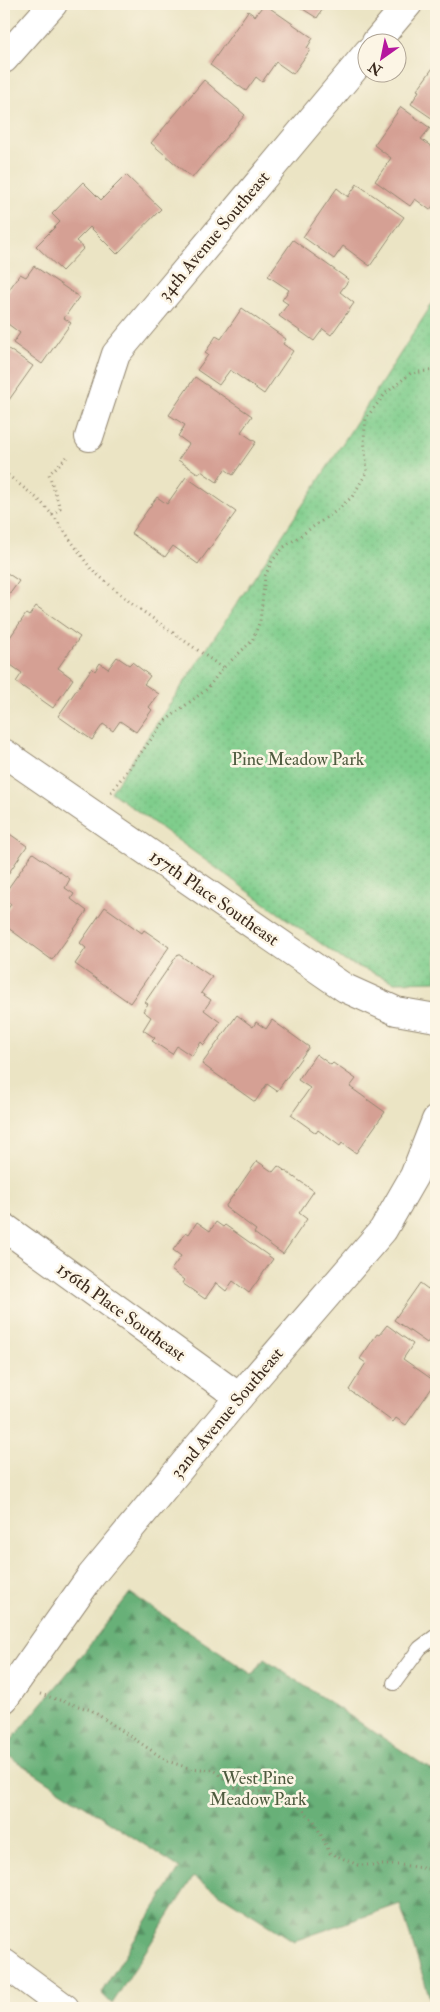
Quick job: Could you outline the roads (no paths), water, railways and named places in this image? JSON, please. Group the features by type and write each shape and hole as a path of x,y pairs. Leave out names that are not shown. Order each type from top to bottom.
{"street":[{"path":"4,59 53,4"},
{"path":"384,32 408,4"},
{"name":"34th Avenue Southeast","path":"89,437 116,354 358,64"},
{"name":"157th Place Southeast","path":"4,753 345,988 396,1011 436,1018"},
{"name":"32nd Avenue Southeast","path":"6,1688 92,1576 239,1397 383,1230 414,1176 436,1120"},
{"name":"156th Place Southeast","path":"4,1227 239,1397"},
{"path":"4,1963 65,2008"}],"lane":[{"path":"394,1683 420,1648 436,1636"}],"park label":[{"name":"Pine Meadow Park","path":"298,759"},
{"name":"West Pine Meadow Park","path":"258,1788"}]}
